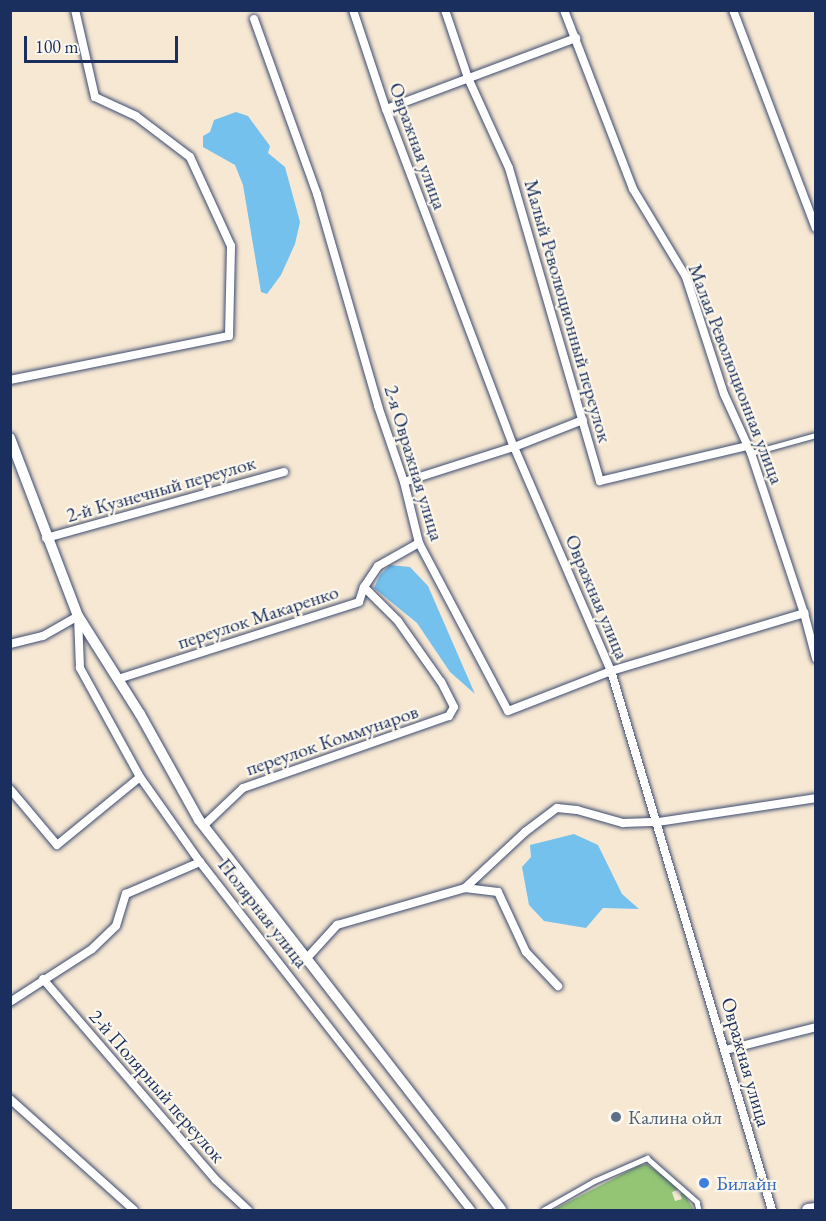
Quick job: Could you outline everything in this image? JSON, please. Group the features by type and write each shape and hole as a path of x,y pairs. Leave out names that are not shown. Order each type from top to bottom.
{"main road":[{"path":"808,1210 816,1209"}],"street":[{"path":"10,380 229,336 231,246 190,158 136,116 95,97 75,10"},
{"name":"Овражная улица","path":"353,10 386,109 514,447 611,671 658,822 772,1210"},
{"name":"Малый Революционный переулок","path":"445,10 468,78 509,168 600,481 749,450"},
{"name":"Малая Революционная улица","path":"564,10 633,189 686,276 724,394 749,450 804,613 816,658"},
{"path":"733,10 816,228"},
{"name":"2-я Овражная улица","path":"254,19 317,194 378,406 405,482 419,543 508,711 611,671 804,613"},
{"path":"386,109 576,38"},
{"path":"405,482 514,447 583,420"},
{"name":"Полярная улица","path":"10,438 46,538 78,615 203,826 501,1210"},
{"name":"2-й Кузнечный переулок","path":"46,538 284,472"},
{"name":"переулок Макаренко","path":"118,679 359,602 364,588 378,566 419,543"},
{"name":"переулок Коммунаров","path":"203,826 243,788 449,716 454,707 441,682 398,621 364,588"},
{"path":"10,644 43,636 78,615"},
{"name":"Полярная улица","path":"78,615 80,668 140,777 200,862 471,1210"},
{"path":"10,789 57,845 140,777"},
{"path":"465,888 525,832 557,808 577,810 623,824 658,822 816,798"},
{"path":"10,1002 92,949 116,926 126,894 200,862"},
{"path":"307,958 337,925 465,888 498,892 526,952 558,986"},
{"name":"2-й Полярный переулок","path":"43,979 216,1180 248,1210"},
{"path":"726,1050 816,1027"},
{"path":"10,1098 134,1210"}],"lane":[{"path":"749,450 816,435"},
{"path":"543,1210 594,1181 647,1158 697,1202 699,1210"}],"green space":[{"path":"647,1164 680,1189 672,1192 675,1201 682,1199 680,1194 683,1192 694,1210 553,1210 638,1166"}],"water":[{"path":"236,112 248,116 270,146 268,153 285,167 300,222 295,244 281,275 267,294 261,292 243,185 235,165 203,147 203,136 210,132 214,120"},
{"path":"390,565 410,567 428,586 475,694 450,672 417,623 374,588 380,575"},
{"path":"574,834 598,845 622,894 639,909 603,908 586,928 544,921 529,905 522,867 531,857 530,845"}],"place":[{"name":"Калина ойл","path":"616,1117"},
{"name":"Билайн","path":"704,1183"}]}
